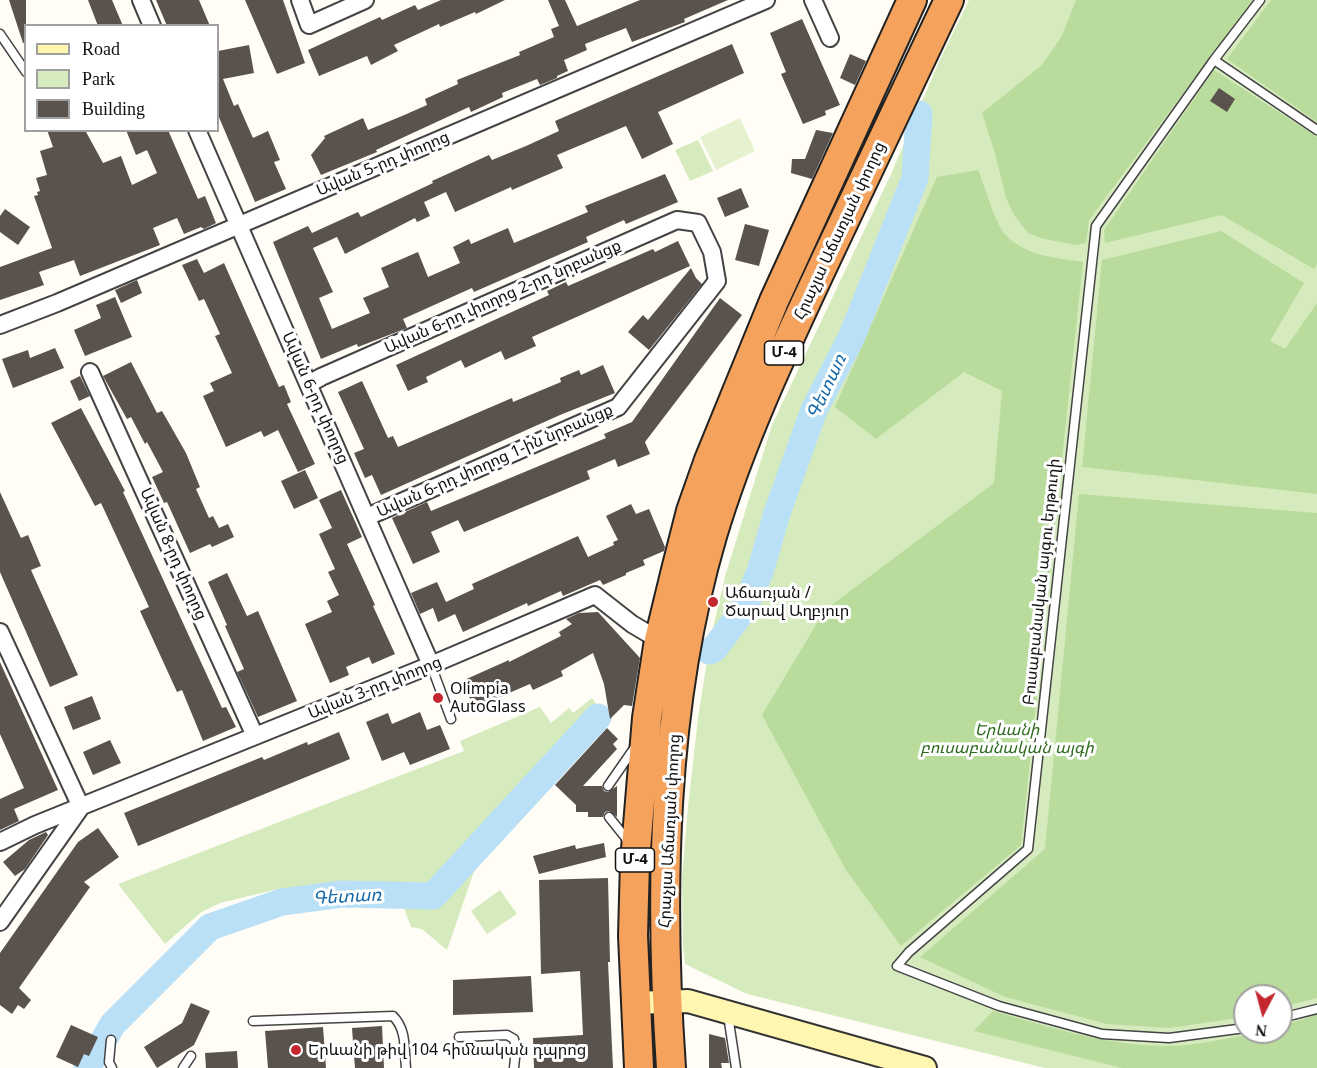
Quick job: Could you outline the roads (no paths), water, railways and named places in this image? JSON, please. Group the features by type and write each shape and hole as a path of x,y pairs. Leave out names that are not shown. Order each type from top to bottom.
{"highway":[{"name":"Հրաչյա Աճառյան փողոց","path":"639,1068 633,936 635,861 645,732 659,640 691,511 709,460 774,301 912,0"},
{"name":"Հրաչյա Աճառյան փողոց","path":"671,1068 664,930 670,782 687,648 712,538 737,461 799,317 949,0"}],"main road":[{"path":"635,1003 688,1001 925,1068"}],"street":[{"path":"141,0 151,24"},
{"path":"300,0 309,25 365,0"},
{"name":"Ավան 5-րդ փողոց","path":"0,325 766,0"},
{"path":"813,0 830,38"},
{"name":"Ավան 6-րդ փողոց","path":"198,132 431,665"},
{"name":"Ավան 6-րդ փողոց 2-րդ նրբանցք","path":"309,384 677,220 698,223"},
{"name":"Ավան 6-րդ փողոց 1-ին նրբանցք","path":"367,517 618,407 717,281 712,252 698,223"},
{"name":"Ավան 8-րդ փողոց","path":"90,372 255,736"},
{"name":"Ավան 3-րդ փողոց","path":"0,843 35,825 431,665 595,595 632,624 659,640"},
{"path":"0,632 81,807 0,922"}],"lane":[{"name":"Բուսաբանական այգու երթուղի","path":"1233,1030 1169,1038 1102,1034 999,1006 897,966 909,952 1028,849 1096,226 1214,60 1260,0"},
{"path":"0,34 24,69"},
{"path":"1214,60 1317,130"},
{"path":"431,665 451,719"},
{"path":"608,786 645,732"},
{"path":"609,817 626,837 635,861"},
{"path":"1293,1015 1317,1009"},
{"path":"727,1012 736,1068"},
{"path":"252,1021 393,1016 403,1030 406,1068"},
{"path":"459,1037 507,1035 514,1039 516,1048 514,1068"},
{"path":"111,1040 109,1062 112,1068"},
{"path":"183,1068 191,1056"}],"waterway":[{"name":"Գետառ","path":"709,651 714,649 744,609 760,572 777,513 814,410 852,336 915,178 919,114"},
{"name":"Գետառ","path":"87,1068 113,1024 210,927 282,902 342,894 433,896 598,717"}],"place":[{"name":"Աճառյան / Ծարավ Աղբյուր","path":"713,602"},
{"name":"Olimpia AutoGlass","path":"438,698"},
{"name":"Երևանի թիվ 104 հիմնական դպրոց","path":"296,1050"}],"park label":[{"name":"Երևանի բուսաբանական այգի","path":"1007,739"}]}
